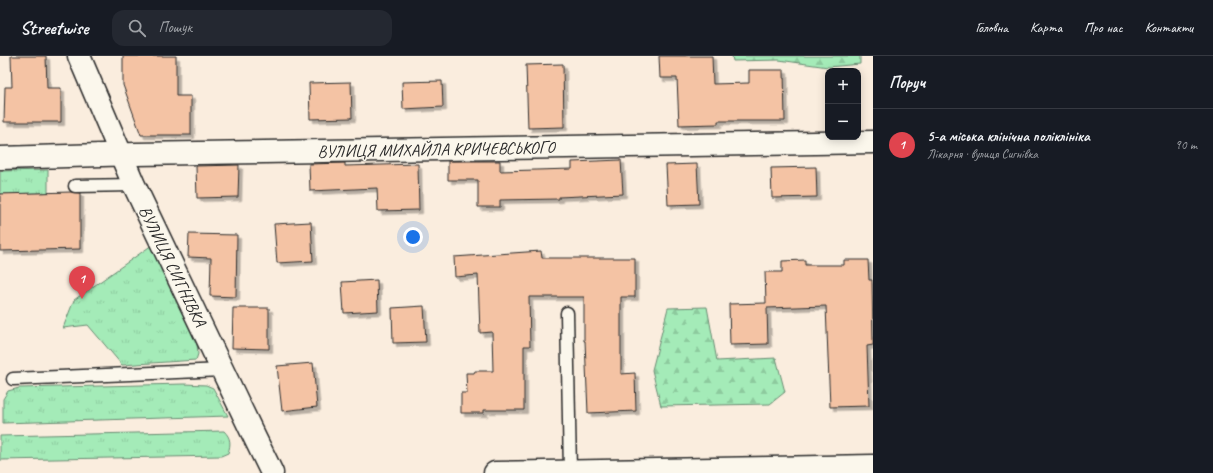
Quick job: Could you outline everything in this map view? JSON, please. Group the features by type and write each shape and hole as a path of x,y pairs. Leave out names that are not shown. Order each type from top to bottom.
{"street":[{"name":"ВУЛИЦЯ СИГНІВКА","path":"79,56 120,155 272,473"},
{"name":"ВУЛИЦЯ МИХАЙЛА КРИЧЕВСЬКОГО","path":"0,158 144,154 873,142"},
{"path":"495,473 873,466"}],"lane":[{"path":"75,186 134,185"},
{"path":"567,313 570,472"},
{"path":"12,378 223,370"}],"green space":[{"path":"732,56 860,56 860,64 828,67 779,60 733,61"},
{"path":"48,170 48,193 0,194 0,171"},
{"path":"152,245 197,344 198,354 196,360 122,365 88,325 63,328 74,300"},
{"path":"707,307 717,361 776,358 785,392 770,404 661,406 652,370 668,308"},
{"path":"184,384 206,385 213,388 228,416 3,423 3,399 8,391 19,388"},
{"path":"224,431 230,441 230,447 228,453 221,456 0,460 0,436"}],"building":[{"path":"11,56 46,56 47,88 61,88 61,122 4,122 5,87 12,87"},
{"path":"123,56 176,56 176,96 191,96 191,135 141,135 123,85"},
{"path":"659,56 712,56 713,84 749,83 749,70 784,70 785,121 718,121 718,124 679,125 677,78 660,78"},
{"path":"563,64 564,127 528,128 526,65"},
{"path":"442,81 443,107 403,109 402,82"},
{"path":"351,82 352,118 310,119 309,83"},
{"path":"621,160 623,194 559,197 559,199 500,200 500,207 478,207 478,180 448,180 448,161 500,161 500,171 572,169 572,162"},
{"path":"345,163 345,166 418,164 419,210 378,211 377,188 310,191 309,164"},
{"path":"697,164 699,204 668,205 666,165"},
{"path":"239,165 238,197 197,198 196,166"},
{"path":"816,167 817,197 772,198 771,168"},
{"path":"80,193 80,249 0,251 0,194"},
{"path":"311,222 313,261 277,263 274,224"},
{"path":"189,234 237,235 236,297 210,296 211,258 188,257"},
{"path":"541,251 542,258 635,258 635,297 621,297 621,374 635,373 636,411 588,413 584,341 584,297 529,297 530,346 524,346 524,410 484,410 484,413 461,413 461,393 467,393 466,373 474,373 475,371 493,371 492,332 480,333 478,275 455,277 454,257"},
{"path":"805,260 805,265 844,265 844,260 868,260 869,280 872,280 873,340 873,345 867,346 869,406 830,407 826,306 767,308 768,344 730,345 729,304 766,303 765,272 782,272 782,261"},
{"path":"377,280 378,311 344,313 342,282"},
{"path":"424,306 426,342 393,343 392,308"},
{"path":"233,308 269,308 269,349 232,348"},
{"path":"313,363 317,407 282,411 277,366"}],"place":[{"name":"5-а міська клінічна поліклініка","path":"82,299"}]}
